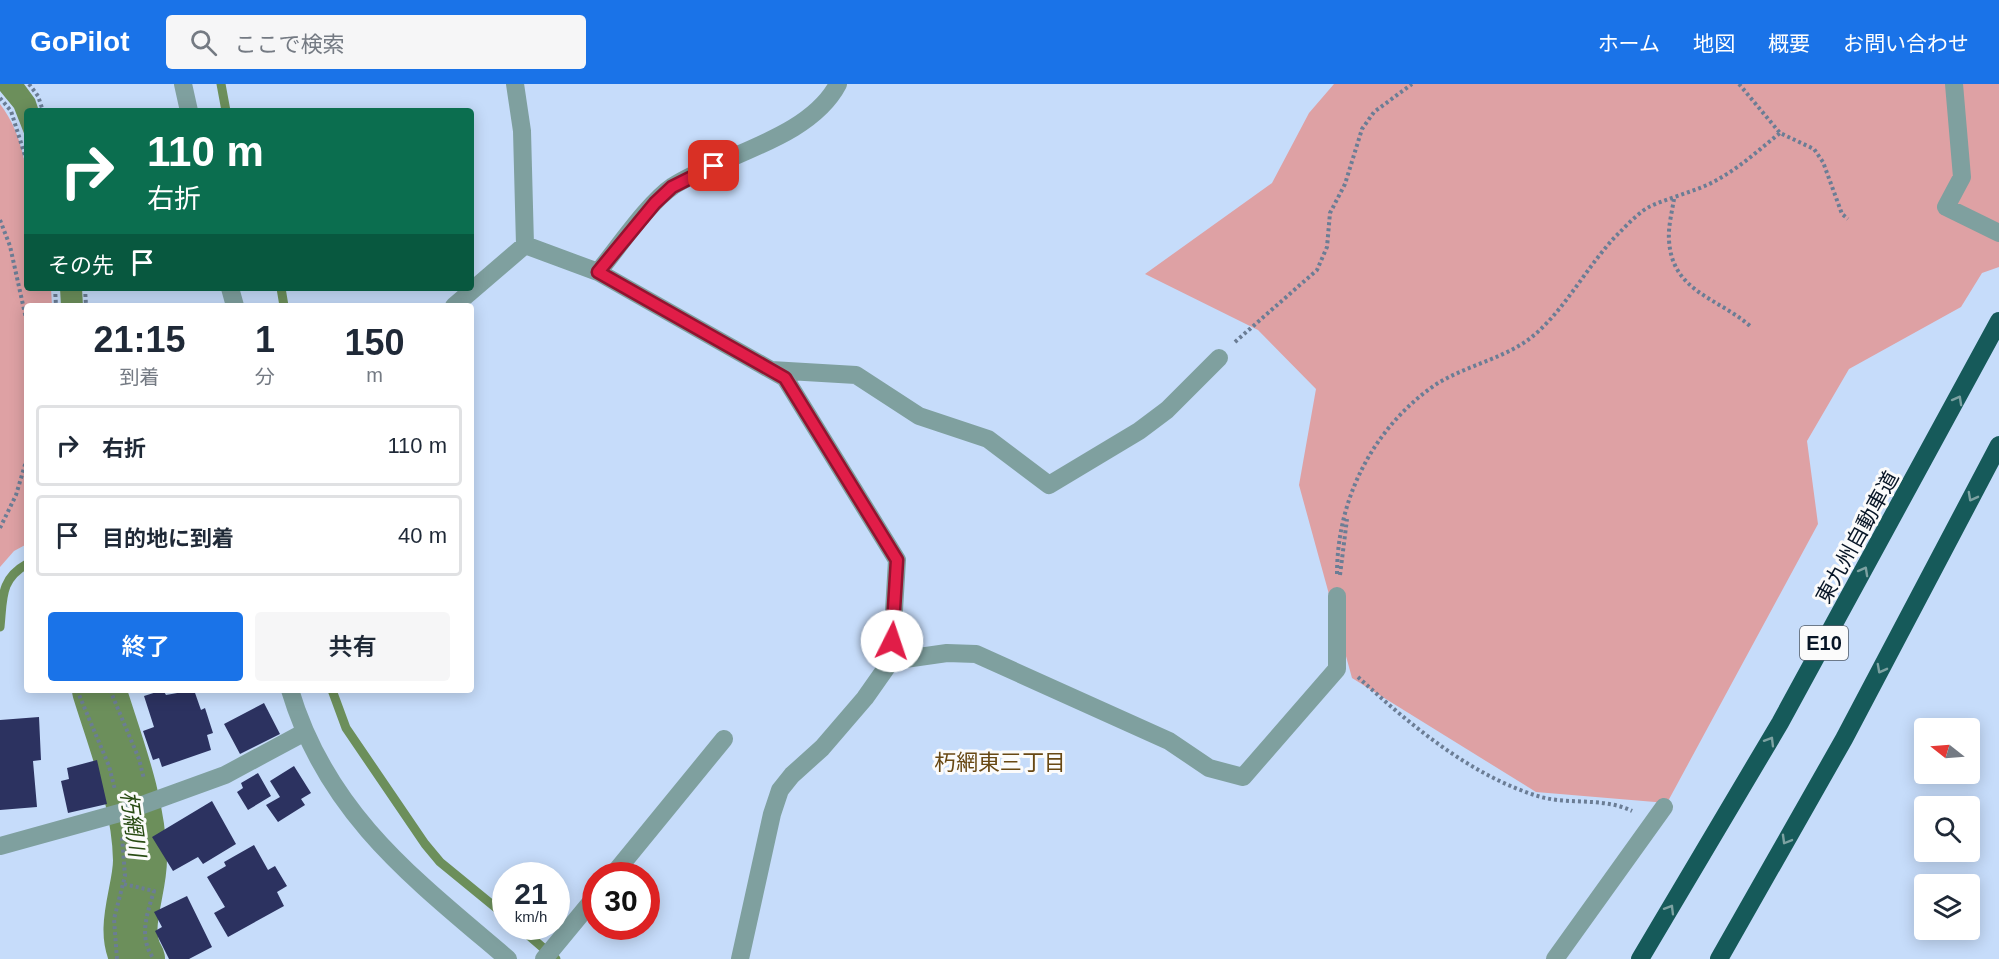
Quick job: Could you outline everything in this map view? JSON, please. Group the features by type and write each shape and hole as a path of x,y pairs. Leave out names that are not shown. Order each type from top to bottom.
{"highway":[{"name":"東九州自動車道","path":"1640,959 1780,723 1999,321"},
{"path":"1719,959 1844,739 1999,445"}],"street":[{"path":"183,84 188,108"},
{"path":"515,84 522,131 525,245"},
{"path":"598,272 655,203 672,187 797,125 822,106 838,84"},
{"path":"1954,84 1962,177 1946,207 1999,233"},
{"path":"525,245 598,272 785,378 897,560 891,661 843,723 780,790 772,814 740,959"},
{"path":"474,289 525,245"},
{"path":"457,303 471,291"},
{"path":"770,370 856,375 919,416 988,440 1049,485 1138,431 1167,410 1219,358"},
{"path":"891,661 947,653 976,654 1169,741 1209,768 1243,777 1337,669 1337,596"},
{"path":"291,693 305,732 337,791 400,867 508,959"},
{"path":"0,846 121,812 225,775 305,732"},
{"path":"623,862 724,739"},
{"path":"1555,959 1659,813"},
{"path":"544,959 582,913"}],"path":[{"path":"29,84 38,96 42,108"},
{"path":"1219,358 1317,270 1327,247 1330,213 1345,184 1362,129 1374,112 1412,84"},
{"path":"1739,84 1780,133 1814,149 1823,162 1842,214 1848,219"},
{"path":"0,98 11,111 24,152"},
{"path":"1337,596 1337,556 1348,495 1356,477 1397,420 1436,385 1525,342 1551,320 1570,291 1619,232 1649,207 1674,199 1724,177 1780,133"},
{"path":"1674,199 1669,239 1672,261 1684,282 1731,310 1750,326"},
{"path":"0,220 10,246 24,309"},
{"path":"0,528 16,495 24,468"},
{"path":"1337,596 1347,519"},
{"path":"1337,669 1355,675 1399,715 1461,757 1510,786 1549,799 1659,813"},
{"path":"78,693 109,766 121,812 126,869 125,884 114,919 117,959"},
{"path":"111,693 139,759 149,803"},
{"path":"125,884 154,891 144,924 147,950 154,959"}],"shaded area":[{"path":"0,84 24,84 35,99 38,108 24,108 24,133 14,108 0,91"},
{"path":"1334,84 1999,84 1999,267 1982,273 1961,307 1849,369 1807,441 1818,524 1667,803 1536,792 1352,678 1299,485 1316,389 1258,330 1145,274 1272,183 1309,113"},
{"path":"0,104 12,124 24,160 24,291 51,291 52,303 24,303 24,546 14,551 0,567"},
{"path":"60,291 82,291 83,303 61,303"},
{"path":"83,693 107,693 135,760 144,799 123,806 114,766"}],"building":[{"path":"154,693 166,695 195,693 201,710 205,708 213,733 207,735 211,750 162,767 159,758 153,760 143,731 154,727 144,696"},
{"path":"264,703 280,734 240,754 224,724"},
{"path":"39,717 41,760 33,761 37,807 0,810 0,720"},
{"path":"97,760 107,804 68,813 61,781 69,779 67,768"},
{"path":"294,766 311,793 301,799 305,805 278,822 266,805 280,797 270,781"},
{"path":"258,773 271,796 248,810 237,792 243,788 241,783"},
{"path":"212,801 236,844 203,864 198,857 173,871 152,837"},
{"path":"254,845 268,870 275,866 287,886 277,892 284,906 228,937 214,913 225,907 207,877 226,866 224,862"},
{"path":"187,896 212,947 189,959 169,959 155,931 162,927 154,912"}],"waterway":[{"path":"221,84 225,108"},
{"path":"282,291 284,303"},
{"path":"0,627 4,590 12,576 24,566"},
{"name":"朽網川","path":"100,693 126,774 136,817 140,860 132,911 131,936 138,959"},
{"path":"333,693 346,728 425,844 440,862 492,905"},
{"path":"534,940 556,959"}],"district":[{"name":"朽網東三丁目","path":"1000,762"}],"route":[{"path":"714,166 672,187 655,203 598,272 785,378 897,560 892,641"}]}
